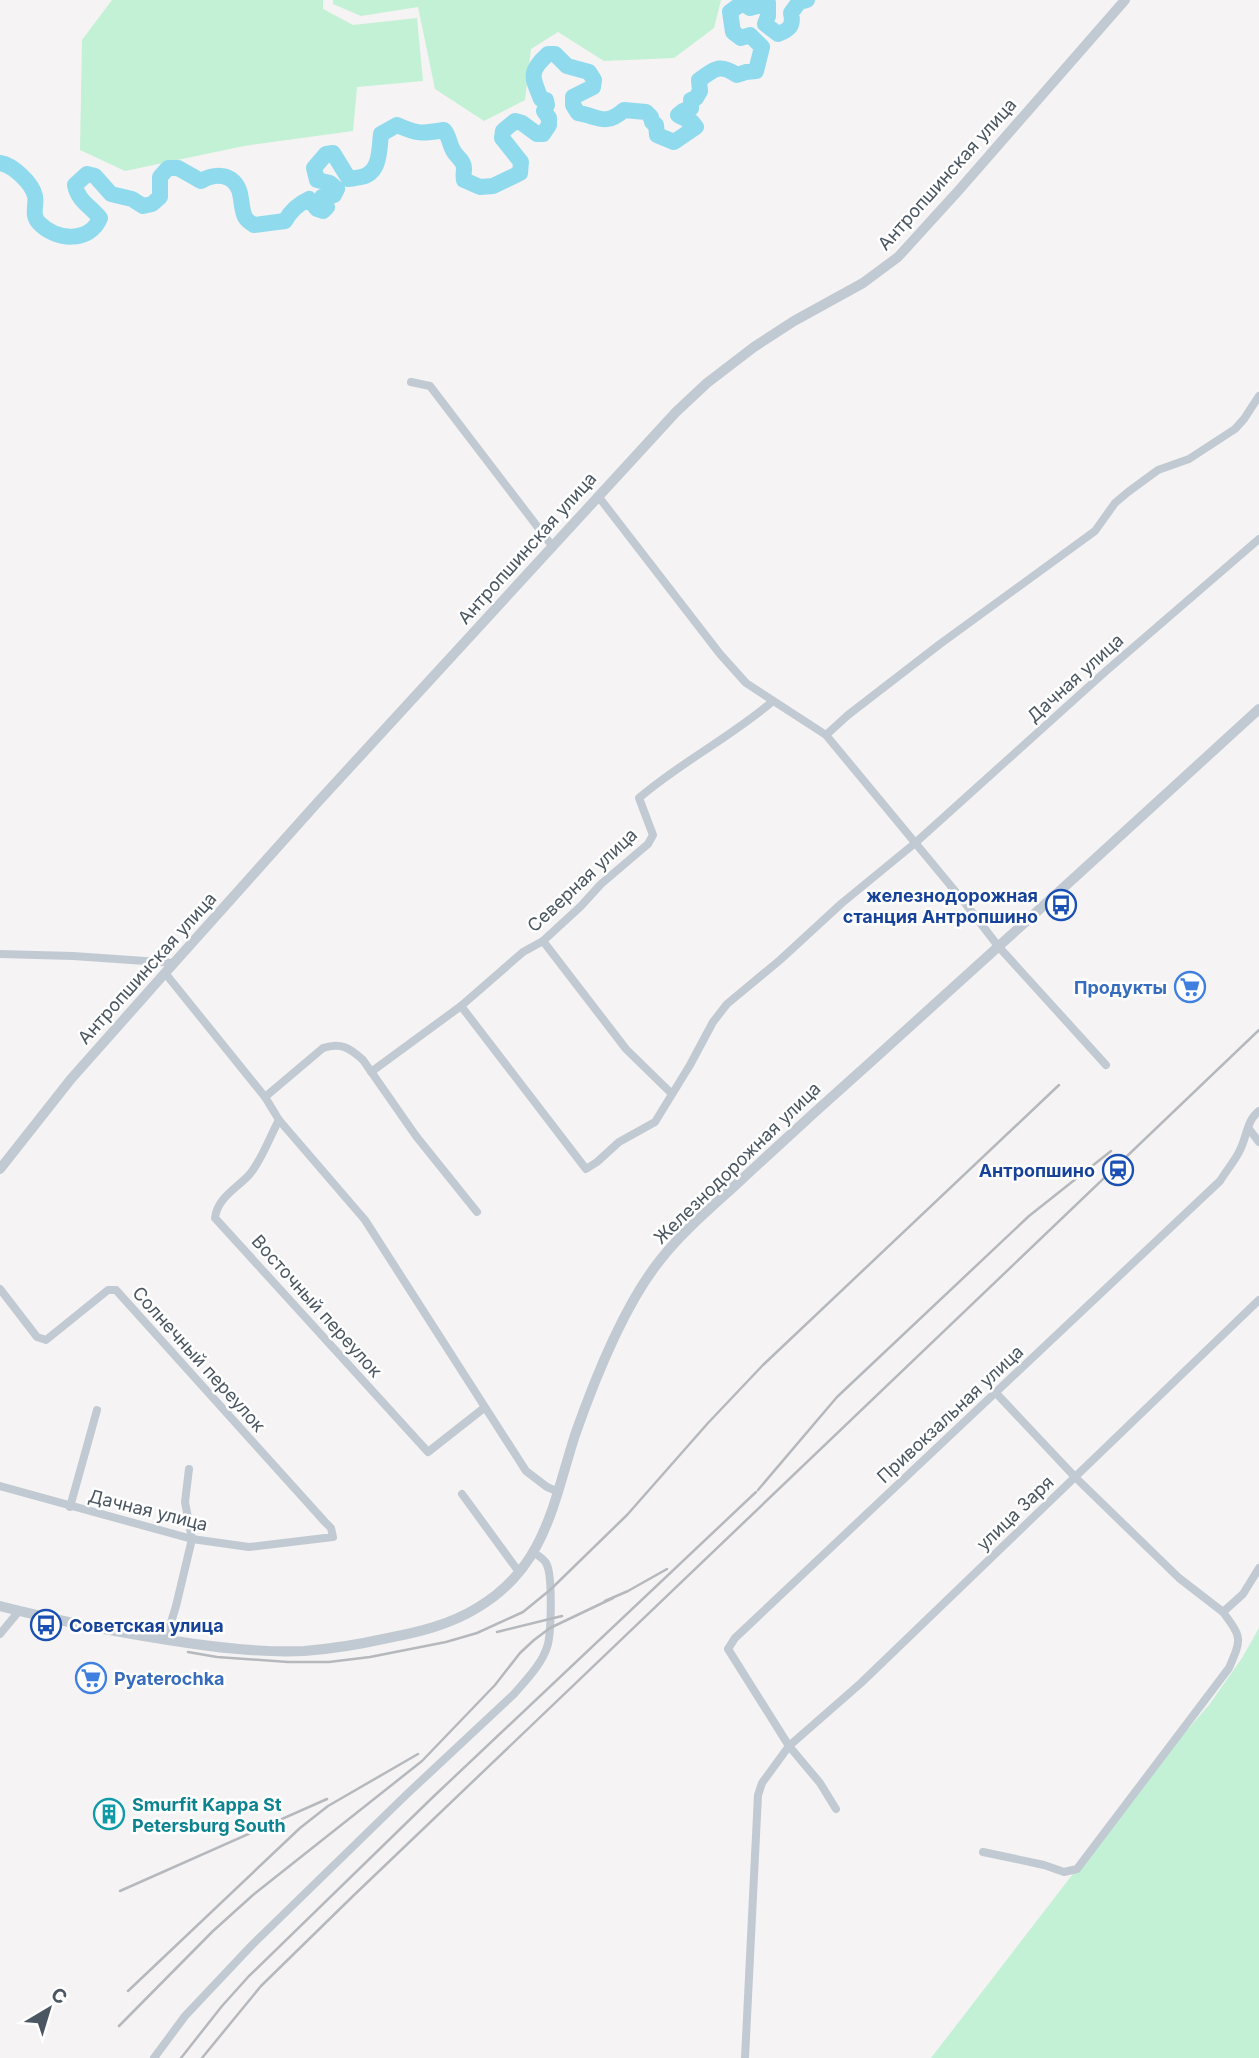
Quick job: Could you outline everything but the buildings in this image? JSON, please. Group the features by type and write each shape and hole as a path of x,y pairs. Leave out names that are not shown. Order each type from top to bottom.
{"street":[{"name":"Антропшинская улица","path":"0,1169 71,1079 165,973 317,803 676,412 707,383 754,347 794,321 863,283 898,257 1125,0"},
{"path":"411,382 430,386 552,547"},
{"path":"826,735 940,644 1095,531 1115,503 1128,492 1158,470 1189,458 1235,429 1259,396"},
{"path":"598,496 720,654 746,682 826,735 998,946 1106,1065"},
{"name":"Дачная улица","path":"672,1094 713,1022 727,1004 914,844 1259,538"},
{"name":"Северная улица","path":"371,1072 461,1006 523,952 543,941 601,884 648,844 653,835 639,798 660,780 752,719 773,701"},
{"name":"Железнодорожная улица","path":"0,1606 123,1633 211,1646 304,1651 425,1631 459,1618 491,1599 519,1572 533,1552 553,1513 594,1385 636,1296 660,1260 775,1148 1259,709"},
{"path":"461,1006 586,1169 620,1142 655,1122 672,1094 626,1049 543,941"},
{"path":"0,954 174,963"},
{"path":"165,973 265,1097 279,1120 365,1220 526,1471 547,1487 559,1492"},
{"path":"265,1097 323,1048 342,1045 353,1050 363,1060 416,1136 477,1212"},
{"name":"Привокзальная улица","path":"789,1746 727,1649 1220,1181 1240,1151 1254,1115 1259,1111"},
{"name":"Восточный переулок","path":"279,1120 252,1172 223,1199 216,1209 215,1218 428,1452 484,1408"},
{"path":"1249,1129 1259,1142"},
{"name":"Солнечный переулок","path":"0,1289 37,1338 46,1340 108,1290 116,1290 326,1522 333,1537"},
{"name":"улица Заря","path":"745,2058 758,1795 762,1783 789,1746 861,1682 1259,1300"},
{"path":"983,1852 1064,1872 1077,1869 1229,1668 1239,1645 1238,1633 1223,1612 1179,1578 1075,1477 996,1393"},
{"path":"70,1507 97,1410"},
{"path":"166,1639 192,1539 186,1502 189,1469"},
{"name":"Дачная улица","path":"0,1486 192,1539 249,1547 333,1537"},
{"path":"463,1494 519,1572"},
{"path":"155,2058 185,2016 251,1945 528,1678 548,1645 550,1621 549,1573 546,1564 533,1552"},
{"path":"1223,1612 1243,1594 1259,1568"},
{"path":"0,1634 19,1611"},
{"path":"789,1746 820,1783 836,1809"}],"green space":[{"path":"112,0 323,0 323,9 353,25 417,18 423,81 357,87 353,131 244,146 125,171 80,150 82,40"},
{"path":"333,0 721,0 714,28 674,58 604,61 558,32 531,49 525,100 484,121 435,89 418,7 361,16 333,4"},
{"path":"1259,1628 1259,2058 931,2058 1160,1761 1209,1705"}],"waterway":[{"path":"0,163 16,171 30,186 35,196 35,213 39,223 54,233 72,237 89,232 100,218 82,199 75,185 87,174 95,176 111,194 132,199 143,206 152,204 160,197 160,177 168,168 178,168 201,181 223,176 236,184 245,217 254,225 285,221 295,208 309,199 317,209 323,211 327,207 322,197 334,195 337,189 330,183 317,180 314,168 326,154 333,153 349,179 368,175 378,160 381,134 397,125 419,132 444,130 452,149 463,163 464,180 480,187 493,186 520,173 521,162 502,138 503,131 515,121 537,134 543,134 549,125 549,118 544,111 546,100 541,99 534,75 537,66 548,54 555,54 567,66 589,72 594,80 593,87 573,97 573,105 578,113 606,119 624,110 646,112 656,125 657,135 674,142 696,127 678,115 691,108 691,100 696,98 700,91 699,80 721,68 737,75 756,71 762,47 750,35 741,38 733,32 730,12 742,3 750,8 768,3 765,24 778,34 790,27 791,13 799,2 807,0"}],"railway":[{"path":"202,2058 261,1986 352,1897 1259,1030"},
{"path":"188,1652 217,1657 329,1662 446,1642 477,1633 523,1612 550,1590 627,1515 763,1365 1059,1085"},
{"path":"758,1490 837,1397 1029,1216 1111,1151"},
{"path":"181,2058 249,1976 433,1797 756,1492"},
{"path":"605,1601 667,1569"},
{"path":"119,2026 213,1931 253,1895 422,1761 534,1640 550,1628 613,1598"},
{"path":"497,1632 562,1616"},
{"path":"128,1991 300,1828 328,1806 418,1754"},
{"path":"120,1891 327,1799"}],"place":[{"name":"железнодорожная станция Антропшино","path":"1061,905"},
{"name":"Продукты","path":"1190,987"},
{"name":"Антропшино","path":"1118,1170"},
{"name":"Советская улица","path":"46,1625"},
{"name":"Pyaterochka","path":"91,1678"},
{"name":"Smurfit Kappa St Petersburg South","path":"109,1814"}]}
